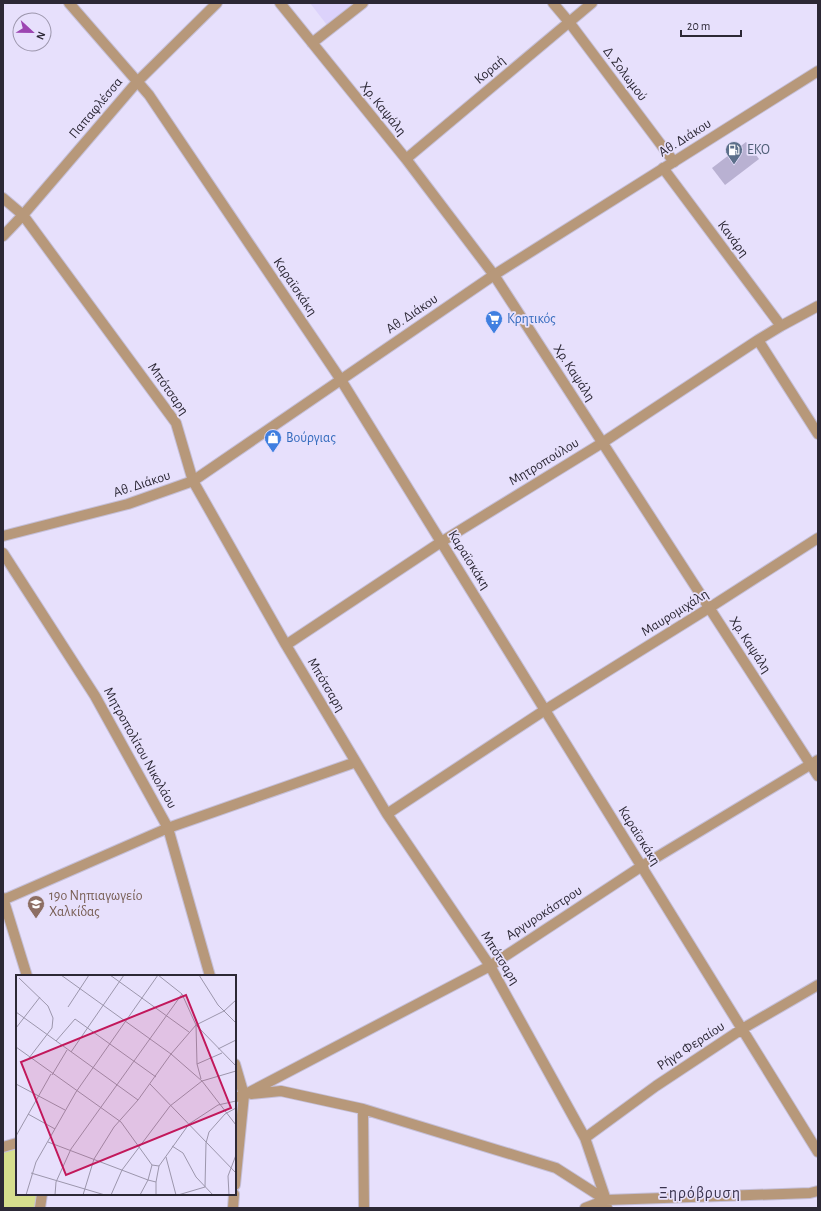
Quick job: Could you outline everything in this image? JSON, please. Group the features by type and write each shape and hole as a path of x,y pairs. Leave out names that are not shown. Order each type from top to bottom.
{"street":[{"name":"Καραϊσκάκη","path":"69,3 149,95 340,380 818,1152"},
{"name":"Παπαφλέσσα","path":"3,236 23,216 137,82 217,3"},
{"name":"Χρ. Καψάλη","path":"280,3 406,159 494,275 709,608 814,763 818,776"},
{"path":"312,43 363,3"},
{"name":"Δ. Σολωμού","path":"553,3 569,22 674,162"},
{"name":"Κοραή","path":"406,159 592,3"},
{"name":"Αθ. Διάκου","path":"3,536 128,504 193,481 494,275 818,71"},
{"name":"Κανάρη","path":"663,168 781,326"},
{"name":"Μπότσαρη","path":"3,198 23,216 176,423 193,481 286,645 387,814 490,966 585,1138 607,1204"},
{"name":"Μητροπούλου","path":"286,645 441,542 602,443 758,340 818,306"},
{"path":"758,340 818,434"},
{"name":"Μαυρομιχάλη","path":"387,814 545,710 818,538"},
{"name":"Μητροπολίτου Νικολάου","path":"3,553 95,696 168,828 210,975"},
{"path":"27,975 3,899 168,828 356,762"},
{"name":"Αργυροκάστρου","path":"239,1096 490,966 642,866 814,763"},
{"name":"Ρήγα Φεραίου","path":"585,1138 656,1086 742,1029 818,985"},
{"path":"236,1072 239,1096 236,1163"},
{"path":"239,1096 281,1091 363,1109 556,1168 607,1204"},
{"path":"363,1109 364,1208"},
{"path":"3,1147 16,1143"},
{"path":"585,1208 607,1204 810,1194 818,1191"},
{"path":"40,1208 42,1195"},
{"path":"233,1208 234,1195"}],"shaded area":[{"path":"310,3 354,3 327,25"}],"green space":[{"path":"16,1143 16,1195 42,1195 40,1208 3,1208 3,1147"}],"building":[{"path":"746,142 759,159 725,185 712,168"}],"place":[{"name":"ΕΚΟ","path":"734,165"},
{"name":"Κρητικός","path":"494,334"},
{"name":"Βούργιας","path":"273,453"},
{"name":"19ο Νηπιαγωγείο Χαλκίδας","path":"36,919"}],"district":[{"name":"Ξηρόβρυση","path":"700,1193"}]}
